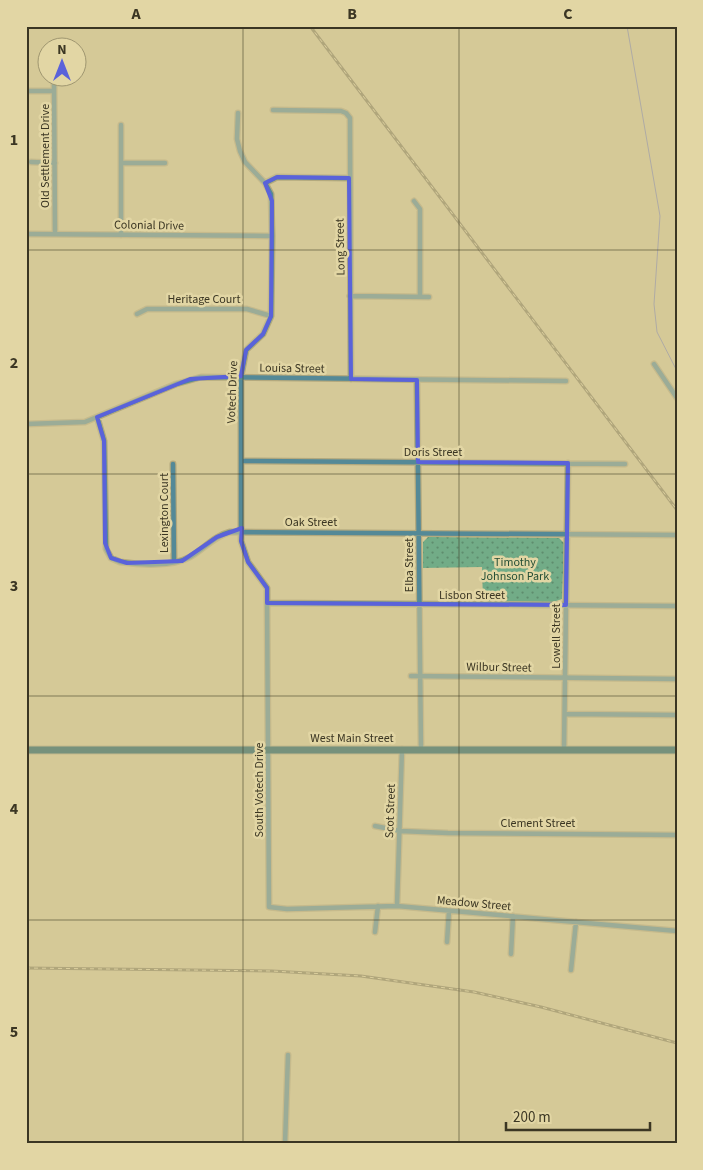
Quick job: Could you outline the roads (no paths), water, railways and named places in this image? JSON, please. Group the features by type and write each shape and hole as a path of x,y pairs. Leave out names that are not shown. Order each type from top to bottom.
{"main road":[{"name":"West Main Street","path":"26,750 677,750"}],"street":[{"path":"26,91 54,91"},
{"name":"Old Settlement Drive","path":"54,91 55,234"},
{"name":"Long Street","path":"273,110 336,111 349,116 351,379"},
{"name":"Votech Drive","path":"238,113 240,151 245,162 265,183 272,201 271,316 267,329 246,350 241,376 241,541 245,556 267,588 268,674"},
{"path":"121,126 121,235"},
{"path":"31,162 55,162"},
{"path":"121,163 165,163"},
{"path":"265,183 277,177 349,178"},
{"path":"414,201 420,209 420,297"},
{"name":"Colonial Drive","path":"26,234 272,236"},
{"path":"350,296 429,297"},
{"name":"Heritage Court","path":"137,314 147,309 237,308 271,316"},
{"path":"654,364 677,398"},
{"name":"Louisa Street","path":"26,424 76,423 97,417 190,379 211,376 417,380 566,380"},
{"name":"Elba Street","path":"417,380 421,749"},
{"name":"Oak Street","path":"97,417 104,441 104,530 108,554 120,562 174,562 188,558 224,533 242,532 677,534"},
{"name":"Doris Street","path":"241,461 625,464"},
{"name":"Lowell Street","path":"564,749 568,463"},
{"name":"Lexington Court","path":"173,464 174,562"},
{"name":"Lisbon Street","path":"268,603 677,606"},
{"name":"South Votech Drive","path":"268,674 269,907"},
{"name":"Wilbur Street","path":"411,676 677,679"},
{"path":"565,714 677,715"},
{"name":"Scot Street","path":"397,906 402,749"},
{"name":"Clement Street","path":"375,826 400,831 677,835"},
{"path":"376,932 378,906"},
{"name":"Meadow Street","path":"269,907 287,909 397,906 677,931"},
{"path":"446,942 449,911"},
{"path":"511,954 513,916"},
{"path":"571,970 576,922"},
{"path":"285,1144 288,1055"}],"waterway":[{"path":"627,26 660,216 654,304 657,332 677,371"}],"railway":[{"path":"310,26 677,510"},
{"path":"26,968 272,971 361,976 474,992 541,1007 677,1043"}],"park label":[{"name":"Timothy Johnson Park","path":"515,569"}]}
